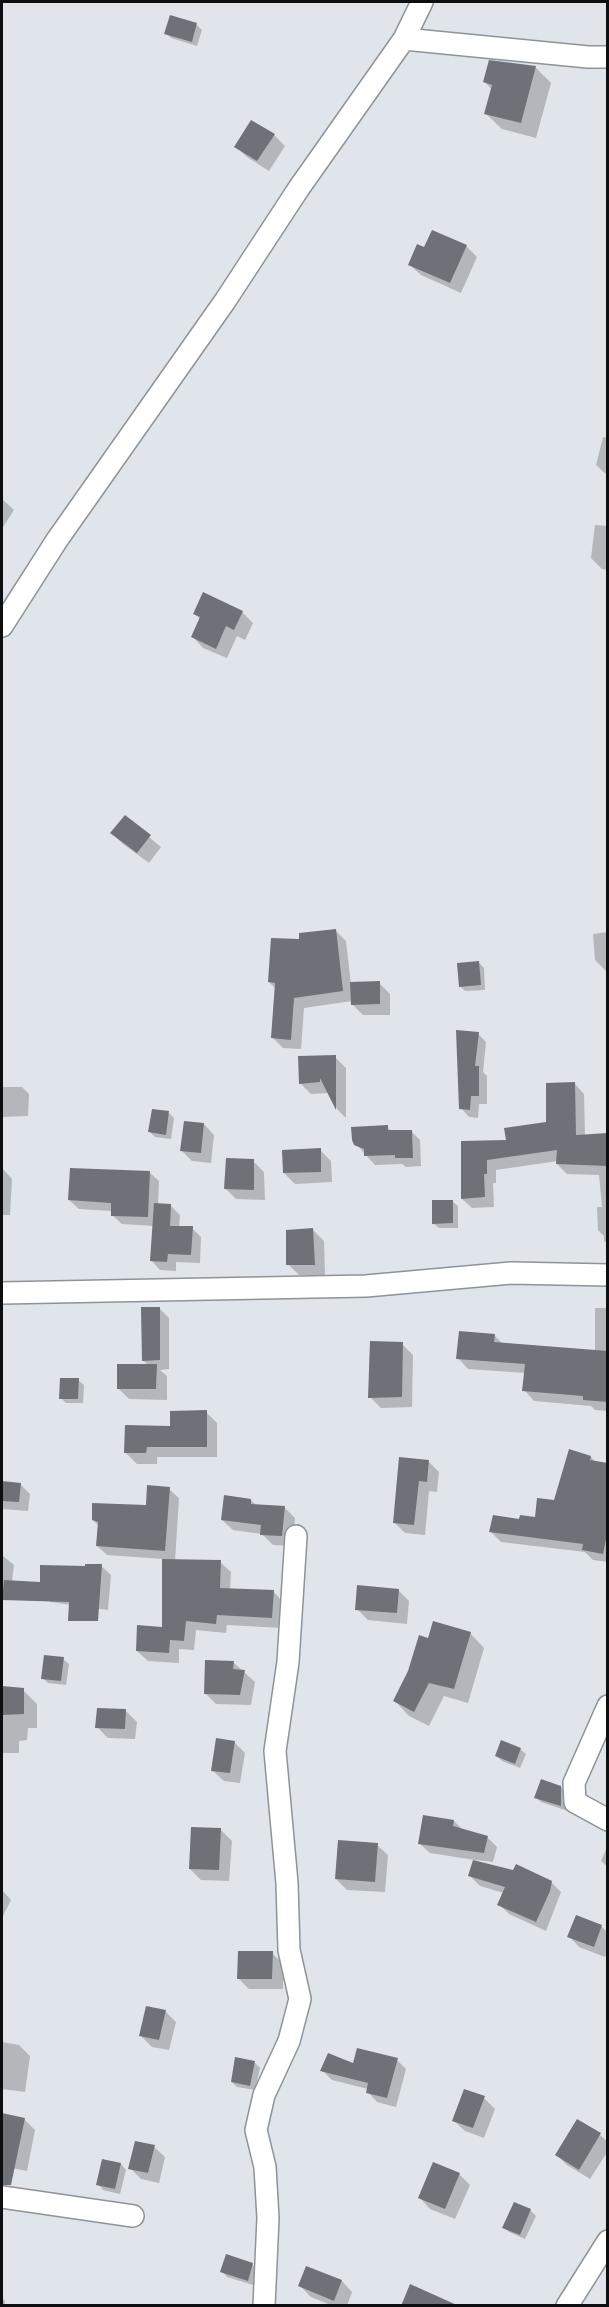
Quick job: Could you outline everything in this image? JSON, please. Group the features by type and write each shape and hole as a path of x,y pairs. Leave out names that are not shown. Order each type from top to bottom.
{"street":[{"path":"2,626 57,540 225,301 299,188 404,39 422,2"},
{"path":"404,39 608,57"},
{"path":"2,1293 355,1286 511,1274 608,1275"},
{"path":"264,2306 268,2218 265,2167 256,2130 264,2095 289,2041 300,1999 289,1950 287,1882 275,1751 288,1662 296,1536"},
{"path":"608,1706 574,1783 575,1802 608,1820"},
{"path":"2,2198 134,2217"},
{"path":"567,2306 608,2241"}],"building":[{"path":"170,15 197,23 192,42 164,34"},
{"path":"489,60 536,66 521,123 484,114 492,85 483,82"},
{"path":"251,120 275,134 257,161 234,147"},
{"path":"432,230 467,245 450,283 408,265 417,244 424,247"},
{"path":"203,592 243,611 234,630 226,626 216,649 191,637 200,617 193,614"},
{"path":"125,815 151,835 137,853 110,833"},
{"path":"336,929 343,991 294,998 291,1040 271,1038 275,983 268,982 271,938 299,939 299,933"},
{"path":"479,961 481,985 459,987 457,963"},
{"path":"380,981 380,1004 351,1005 350,982"},
{"path":"456,1030 479,1032 475,1066 479,1066 479,1096 471,1096 470,1110 459,1109"},
{"path":"336,1055 336,1110 320,1078 320,1082 299,1084 298,1056"},
{"path":"575,1082 576,1135 608,1133 608,1166 556,1164 557,1150 487,1160 487,1174 484,1174 485,1197 461,1199 461,1141 506,1140 504,1128 546,1122 546,1083"},
{"path":"152,1109 169,1111 166,1135 148,1132"},
{"path":"184,1121 204,1123 201,1153 180,1151"},
{"path":"388,1125 388,1130 412,1130 413,1158 395,1158 395,1155 364,1156 364,1149 354,1145 351,1127"},
{"path":"321,1148 321,1172 283,1173 282,1150"},
{"path":"226,1158 254,1159 254,1190 224,1189"},
{"path":"70,1168 150,1171 148,1217 111,1216 111,1203 68,1200"},
{"path":"432,1200 453,1200 453,1223 432,1224"},
{"path":"154,1203 171,1204 170,1226 193,1226 191,1255 168,1254 167,1262 150,1261"},
{"path":"313,1228 315,1265 286,1265 286,1230"},
{"path":"141,1307 160,1307 160,1360 142,1361"},
{"path":"459,1331 495,1334 494,1342 608,1351 608,1402 583,1400 583,1396 522,1391 525,1364 456,1359"},
{"path":"370,1341 403,1342 402,1397 368,1398"},
{"path":"117,1364 157,1364 156,1389 117,1389"},
{"path":"60,1378 79,1378 78,1399 59,1399"},
{"path":"207,1410 207,1447 147,1447 146,1453 124,1453 125,1425 170,1426 170,1411"},
{"path":"569,1449 591,1456 590,1460 608,1463 608,1529 603,1554 582,1550 583,1544 489,1532 493,1515 519,1519 520,1515 535,1517 537,1498 554,1500"},
{"path":"399,1457 429,1460 427,1482 419,1481 414,1525 393,1523"},
{"path":"2,1481 21,1483 19,1502 2,1501"},
{"path":"147,1485 170,1487 165,1551 96,1546 98,1522 92,1520 92,1503 146,1505"},
{"path":"224,1495 251,1499 251,1504 285,1506 282,1536 260,1535 261,1525 221,1520"},
{"path":"162,1559 221,1560 220,1588 274,1590 272,1618 217,1615 216,1624 186,1621 184,1641 170,1640 169,1653 136,1651 137,1625 162,1627"},
{"path":"85,1564 102,1564 98,1621 68,1621 69,1602 2,1600 4,1580 40,1582 40,1565 85,1566"},
{"path":"357,1585 399,1589 397,1613 355,1610"},
{"path":"433,1621 471,1632 454,1689 429,1683 414,1712 393,1701 408,1671 419,1635 428,1638"},
{"path":"44,1655 64,1657 61,1681 41,1679"},
{"path":"205,1660 234,1661 233,1669 245,1670 240,1695 204,1694"},
{"path":"2,1686 24,1688 24,1714 2,1715"},
{"path":"97,1708 126,1709 125,1729 95,1728"},
{"path":"216,1738 235,1741 230,1773 211,1771"},
{"path":"501,1740 521,1748 515,1764 495,1756"},
{"path":"541,1779 561,1786 561,1806 534,1798"},
{"path":"423,1815 454,1820 453,1826 488,1836 484,1853 418,1844"},
{"path":"191,1827 221,1828 219,1870 189,1869"},
{"path":"338,1840 378,1843 375,1882 335,1879"},
{"path":"473,1860 513,1870 516,1864 552,1881 536,1922 497,1905 505,1887 468,1876"},
{"path":"576,1915 602,1925 594,1947 567,1937"},
{"path":"238,1951 273,1951 272,1979 237,1979"},
{"path":"146,2006 166,2010 159,2040 139,2036"},
{"path":"357,2048 398,2058 387,2098 366,2093 368,2083 320,2071 328,2053 353,2063"},
{"path":"235,2057 255,2061 250,2086 231,2082"},
{"path":"464,2089 485,2096 473,2128 452,2121"},
{"path":"2,2113 25,2118 11,2185 2,2185"},
{"path":"577,2119 601,2133 579,2170 555,2155"},
{"path":"135,2141 155,2145 148,2173 128,2169"},
{"path":"102,2159 121,2163 115,2189 96,2185"},
{"path":"433,2162 460,2173 445,2209 418,2198"},
{"path":"514,2202 531,2209 520,2235 502,2228"},
{"path":"226,2254 253,2263 248,2281 220,2272"},
{"path":"306,2266 342,2280 334,2301 298,2286"},
{"path":"410,2284 459,2306 401,2306"}]}
